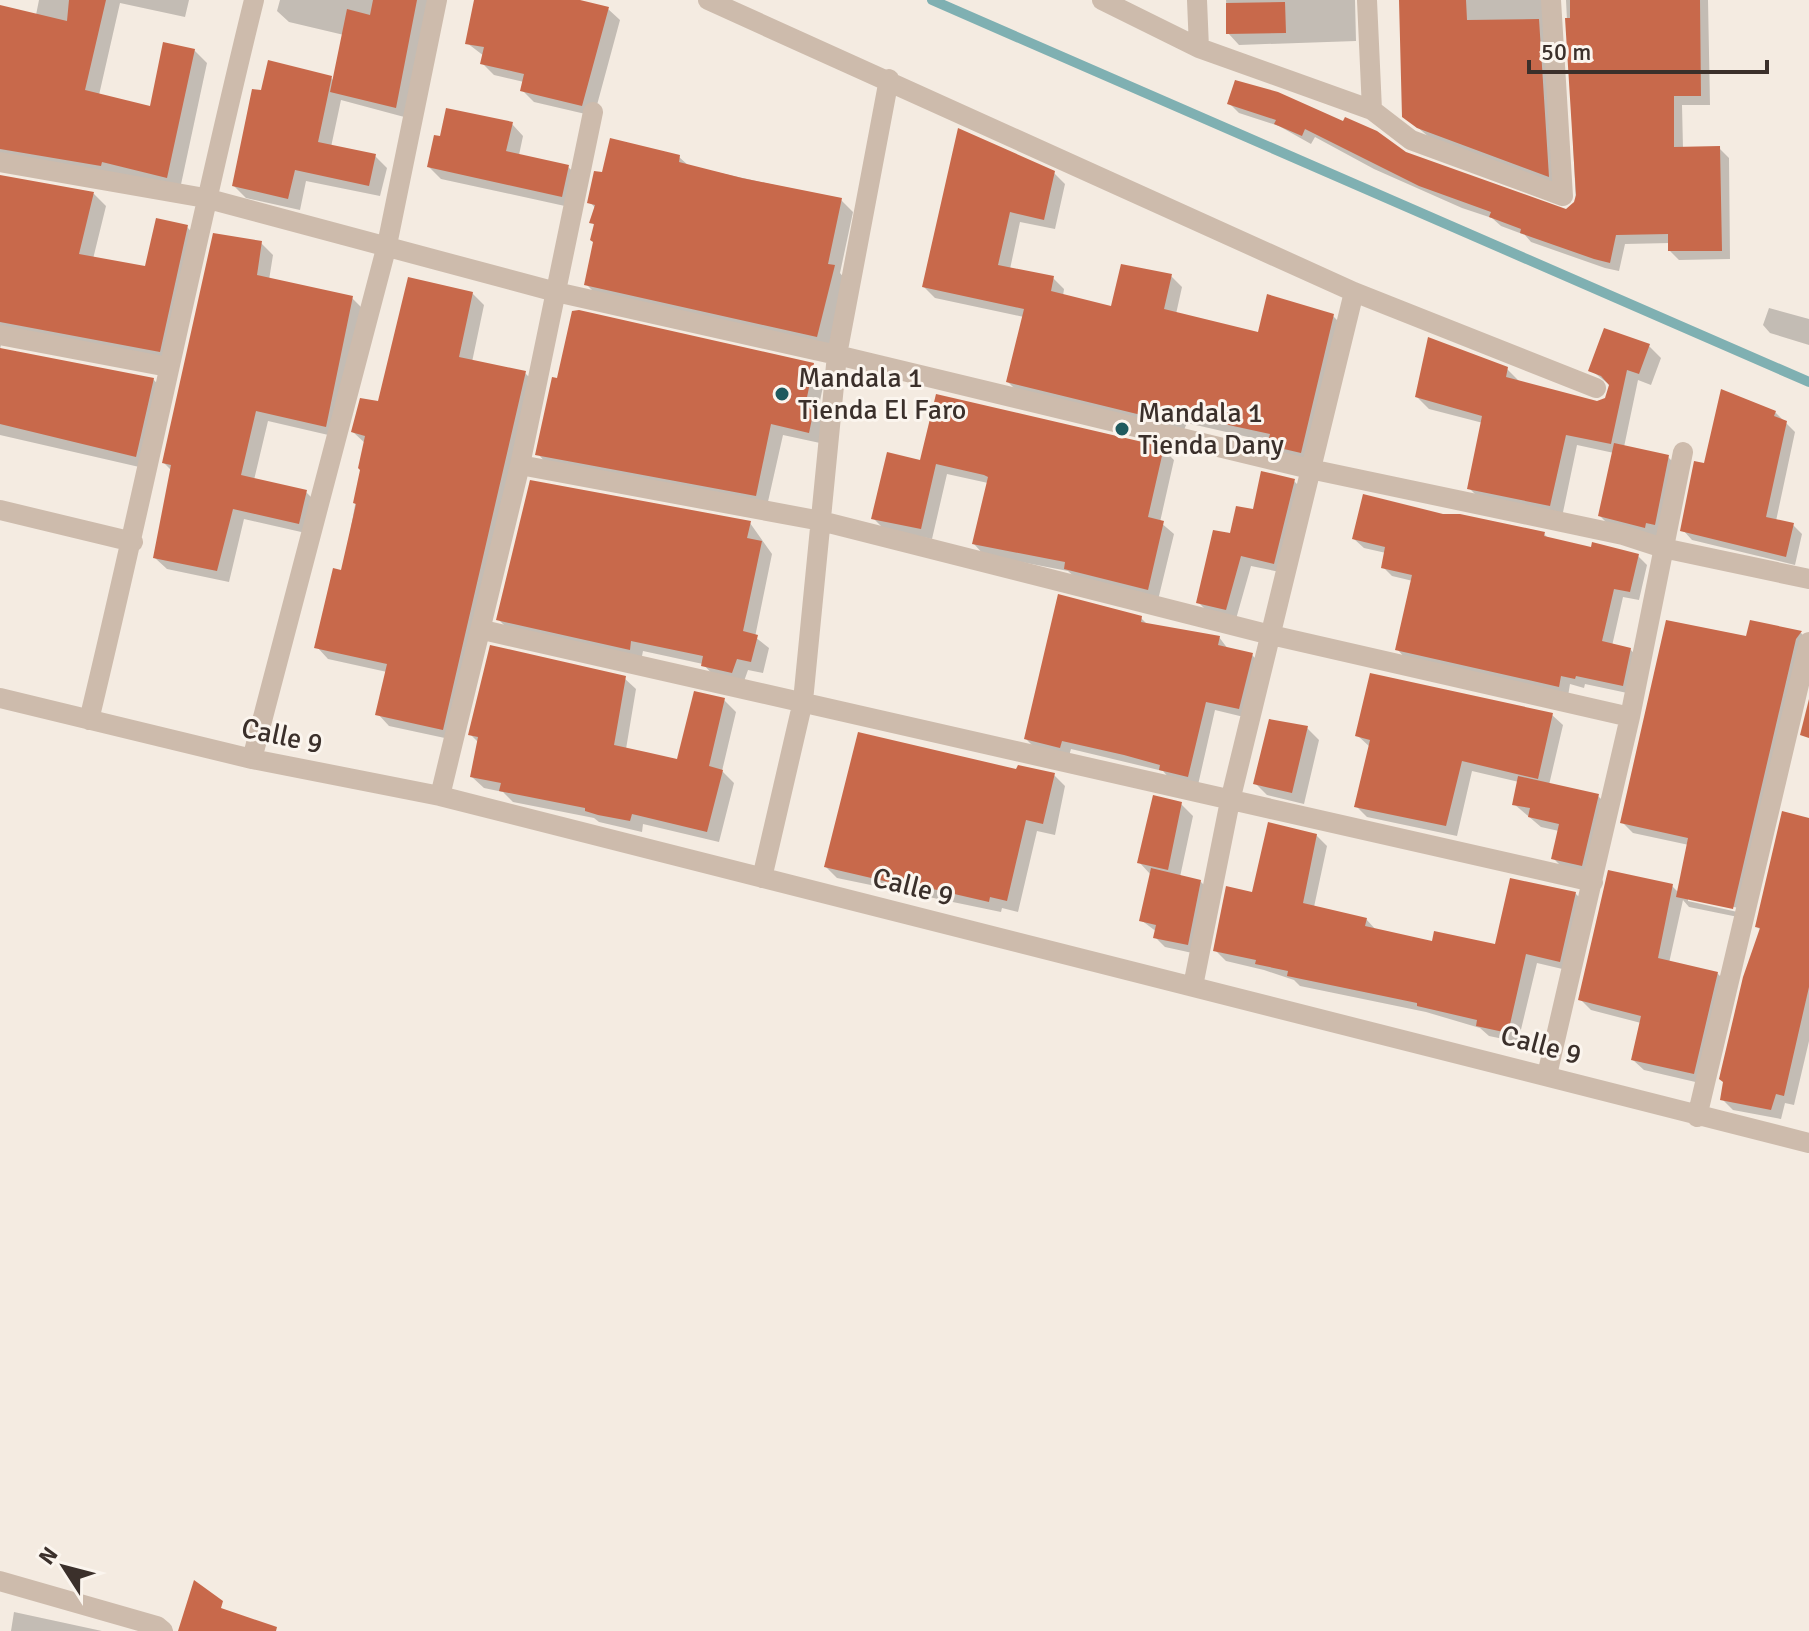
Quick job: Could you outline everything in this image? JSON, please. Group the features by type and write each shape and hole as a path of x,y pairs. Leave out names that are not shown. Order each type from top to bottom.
{"street":[{"path":"89,720 133,542 205,198 254,0"},
{"path":"252,759 387,245 437,0"},
{"path":"708,0 889,79 1354,292 1596,388"},
{"path":"1102,0 1199,48 1372,110 1411,140 1563,196 1551,0"},
{"path":"1197,0 1199,48"},
{"path":"1367,0 1372,110"},
{"path":"762,878 803,701 837,355 889,79"},
{"path":"440,796 483,630 520,465 593,112"},
{"path":"0,162 205,198 556,292 837,355 1310,469 1623,535 1663,548 1809,579"},
{"path":"1193,986 1230,801 1354,292"},
{"path":"0,335 168,367"},
{"path":"1547,1075 1630,717 1683,452"},
{"path":"520,465 821,521 1271,635 1630,717"},
{"path":"0,510 133,542"},
{"path":"483,630 1593,882"},
{"path":"1697,1117 1809,642"},
{"name":"Calle 9","path":"0,698 252,759 440,796 1809,1143"},
{"path":"1,1583 159,1629"}],"building":[{"path":"69,0 106,0 85,90 150,106 163,42 195,49 167,178 102,162 101,166 0,149 0,5 67,21"},
{"path":"373,0 417,0 396,108 330,92 347,9 370,15"},
{"path":"474,0 580,0 609,7 582,106 520,91 524,74 480,64 484,47 465,44"},
{"path":"1399,0 1466,0 1467,20 1539,19 1549,177 1417,128 1402,117"},
{"path":"1570,0 1700,0 1701,96 1674,96 1674,147 1720,146 1722,251 1668,251 1668,234 1616,235 1610,263 1594,259 1520,233 1521,229 1489,217 1491,212 1419,186 1305,129 1302,136 1274,124 1276,120 1227,104 1235,80 1278,92 1343,121 1345,117 1377,131 1406,152 1566,209 1574,202 1576,195 1565,18 1570,18"},
{"path":"1285,2 1286,33 1226,34 1226,3"},
{"path":"268,60 332,76 318,142 376,154 369,186 295,170 288,199 232,186 252,89 261,90"},
{"path":"446,108 513,122 506,151 569,165 562,197 427,167 434,135 440,136"},
{"path":"958,128 1055,171 1044,220 1010,212 998,265 1054,276 1051,291 1111,306 1121,264 1172,274 1164,309 1258,332 1267,294 1334,314 1301,453 1267,445 1270,434 1173,413 1170,422 1006,382 1024,309 922,287"},
{"path":"610,138 680,155 679,162 842,198 828,264 835,265 817,337 584,285 593,242 590,240 594,224 589,223 595,205 587,203 594,171 602,172"},
{"path":"0,175 94,192 79,254 145,266 156,218 188,225 160,352 0,322"},
{"path":"213,233 262,241 257,275 353,296 326,427 256,411 241,475 307,490 299,524 233,509 217,571 153,558 171,465 162,463"},
{"path":"408,277 473,292 459,357 526,371 443,730 375,715 387,664 314,648 333,568 341,570 356,504 353,503 365,436 351,432 360,398 378,401"},
{"path":"579,310 814,363 805,407 814,409 809,433 771,424 756,496 535,455 552,377 557,378 572,311"},
{"path":"1604,328 1650,344 1639,374 1627,370 1611,444 1566,435 1550,506 1467,489 1482,416 1415,397 1428,337 1508,367 1506,377 1597,401 1605,398 1609,385 1601,376 1588,371"},
{"path":"0,348 154,378 136,457 0,424"},
{"path":"1721,389 1776,411 1774,416 1787,421 1766,517 1794,523 1786,557 1680,531 1694,461 1704,463"},
{"path":"936,394 1164,447 1148,517 1164,521 1148,590 1064,569 1065,562 972,544 988,477 984,475 936,464 921,529 871,519 887,452 920,460"},
{"path":"1614,443 1669,455 1655,525 1646,523 1645,528 1598,516"},
{"path":"1261,471 1295,479 1274,564 1241,556 1226,610 1196,603 1213,530 1230,533 1236,506 1253,509"},
{"path":"530,480 751,521 747,538 762,541 743,631 758,635 751,662 737,659 732,673 701,666 703,656 631,641 630,650 496,620"},
{"path":"1363,494 1443,514 1460,514 1545,532 1544,536 1591,547 1592,542 1639,554 1630,592 1614,589 1602,641 1631,648 1623,686 1561,676 1559,687 1395,650 1412,575 1381,568 1385,547 1352,539"},
{"path":"1058,594 1142,616 1141,622 1220,636 1218,645 1253,653 1239,709 1206,702 1188,777 1159,770 1160,765 1124,755 1062,741 1060,748 1024,739"},
{"path":"1666,620 1746,636 1750,620 1802,631 1796,639 1733,909 1676,897 1688,838 1620,823"},
{"path":"490,645 626,676 614,745 677,759 694,691 725,698 709,766 723,770 707,832 632,814 630,821 598,815 585,811 585,808 499,791 501,783 470,777 478,737 468,735"},
{"path":"1370,673 1553,713 1538,779 1462,761 1446,826 1354,807 1370,740 1355,736"},
{"path":"1809,699 1809,738 1800,735"},
{"path":"1269,719 1308,726 1292,793 1253,784"},
{"path":"858,732 1016,769 1018,765 1055,773 1043,824 1026,820 1007,901 990,897 989,902 924,887 923,890 824,867"},
{"path":"1518,776 1599,794 1582,866 1551,859 1559,824 1528,817 1530,808 1512,805"},
{"path":"1153,795 1182,802 1168,870 1137,863"},
{"path":"1782,811 1809,818 1809,987 1784,1096 1776,1094 1771,1110 1720,1100 1723,1082 1719,1079 1743,977 1760,928 1755,927"},
{"path":"1268,822 1317,834 1303,903 1367,918 1365,926 1432,941 1434,931 1495,944 1510,878 1576,892 1560,962 1526,954 1508,1033 1476,1026 1477,1020 1417,1006 1417,1003 1287,976 1288,971 1255,964 1256,960 1213,951 1226,886 1252,892"},
{"path":"1151,868 1201,880 1188,945 1153,938 1156,925 1139,921"},
{"path":"1608,870 1673,884 1658,958 1718,972 1694,1074 1631,1060 1641,1016 1578,1000"},
{"path":"194,1580 223,1601 221,1608 277,1627 276,1631 178,1631"}],"waterway":[{"path":"932,0 1809,382"}],"place":[{"name":"Mandala 1 Tienda El Faro","path":"782,394"},
{"name":"Mandala 1 Tienda Dany","path":"1122,429"}]}
